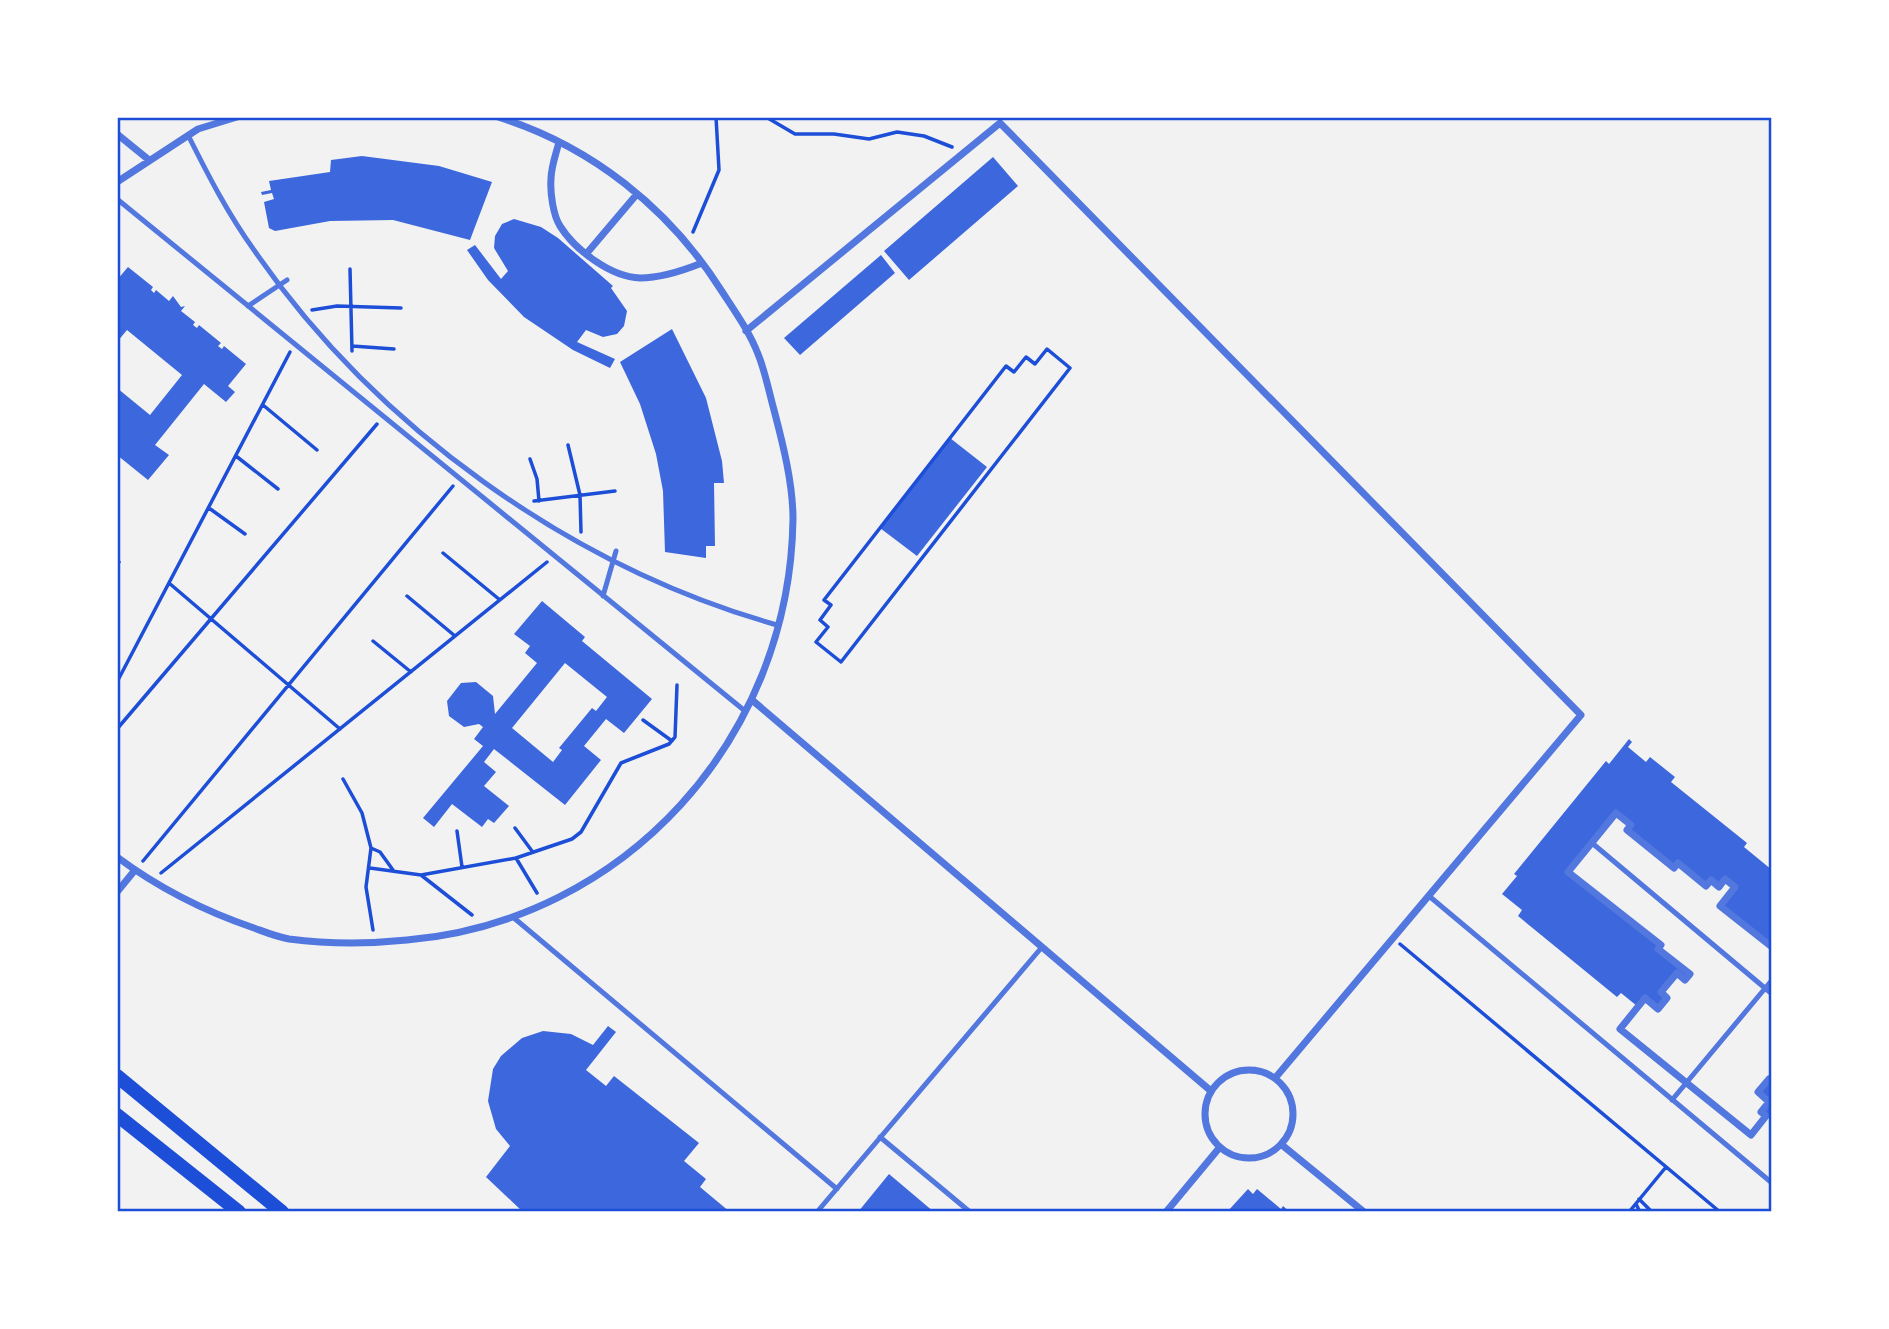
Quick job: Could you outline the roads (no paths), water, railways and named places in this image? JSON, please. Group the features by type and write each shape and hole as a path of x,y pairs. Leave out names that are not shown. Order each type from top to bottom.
{"main road":[{"path":"117,1076 282,1212"},
{"path":"117,1115 239,1212"}],"street":[{"path":"117,857 151,882 208,912 286,939 374,943 448,937 488,928 544,906 604,874 638,849 670,820 713,765 752,700 761,681 783,605 793,518 781,439 759,355 702,263 665,217 600,163 525,125 498,117"},
{"path":"117,182 188,135 235,118"},
{"path":"746,331 964,153 998,120 1581,715 1276,1077"},
{"path":"117,134 149,160"},
{"path":"559,142 551,178 559,225 587,253 616,272 638,278 681,272 702,263"},
{"path":"587,253 637,194"},
{"path":"752,700 1211,1091"},
{"path":"1772,947 1720,906 1735,887 1726,879 1719,887 1711,880 1706,886 1678,863 1674,868 1627,830 1631,825 1616,813 1568,872 1661,945 1658,948 1690,974 1685,980 1676,973 1661,992 1667,998 1658,1009 1645,998 1620,1029 1751,1135 1766,1116 1761,1112 1769,1102 1758,1092 1769,1079 1772,1082"},
{"path":"117,892 135,870"},
{"path":"1240,1070 1259,1070 1276,1077 1293,1102 1294,1117 1282,1145 1267,1155 1248,1159 1230,1154 1220,1147 1206,1127 1205,1108 1211,1091 1223,1077 1240,1070"},
{"path":"1282,1145 1364,1212"},
{"path":"1166,1212 1220,1147"}],"lane":[{"path":"188,135 218,195 254,251 353,368 411,424 514,503 578,541 692,598 777,625"},
{"path":"117,199 745,711"},
{"path":"248,306 287,280"},
{"path":"603,596 615,551"},
{"path":"1592,844 1772,994"},
{"path":"1429,896 1772,1183"},
{"path":"514,918 837,1189"},
{"path":"817,1212 1042,947"},
{"path":"1672,1100 1772,980"},
{"path":"880,1137 970,1212"}]}
